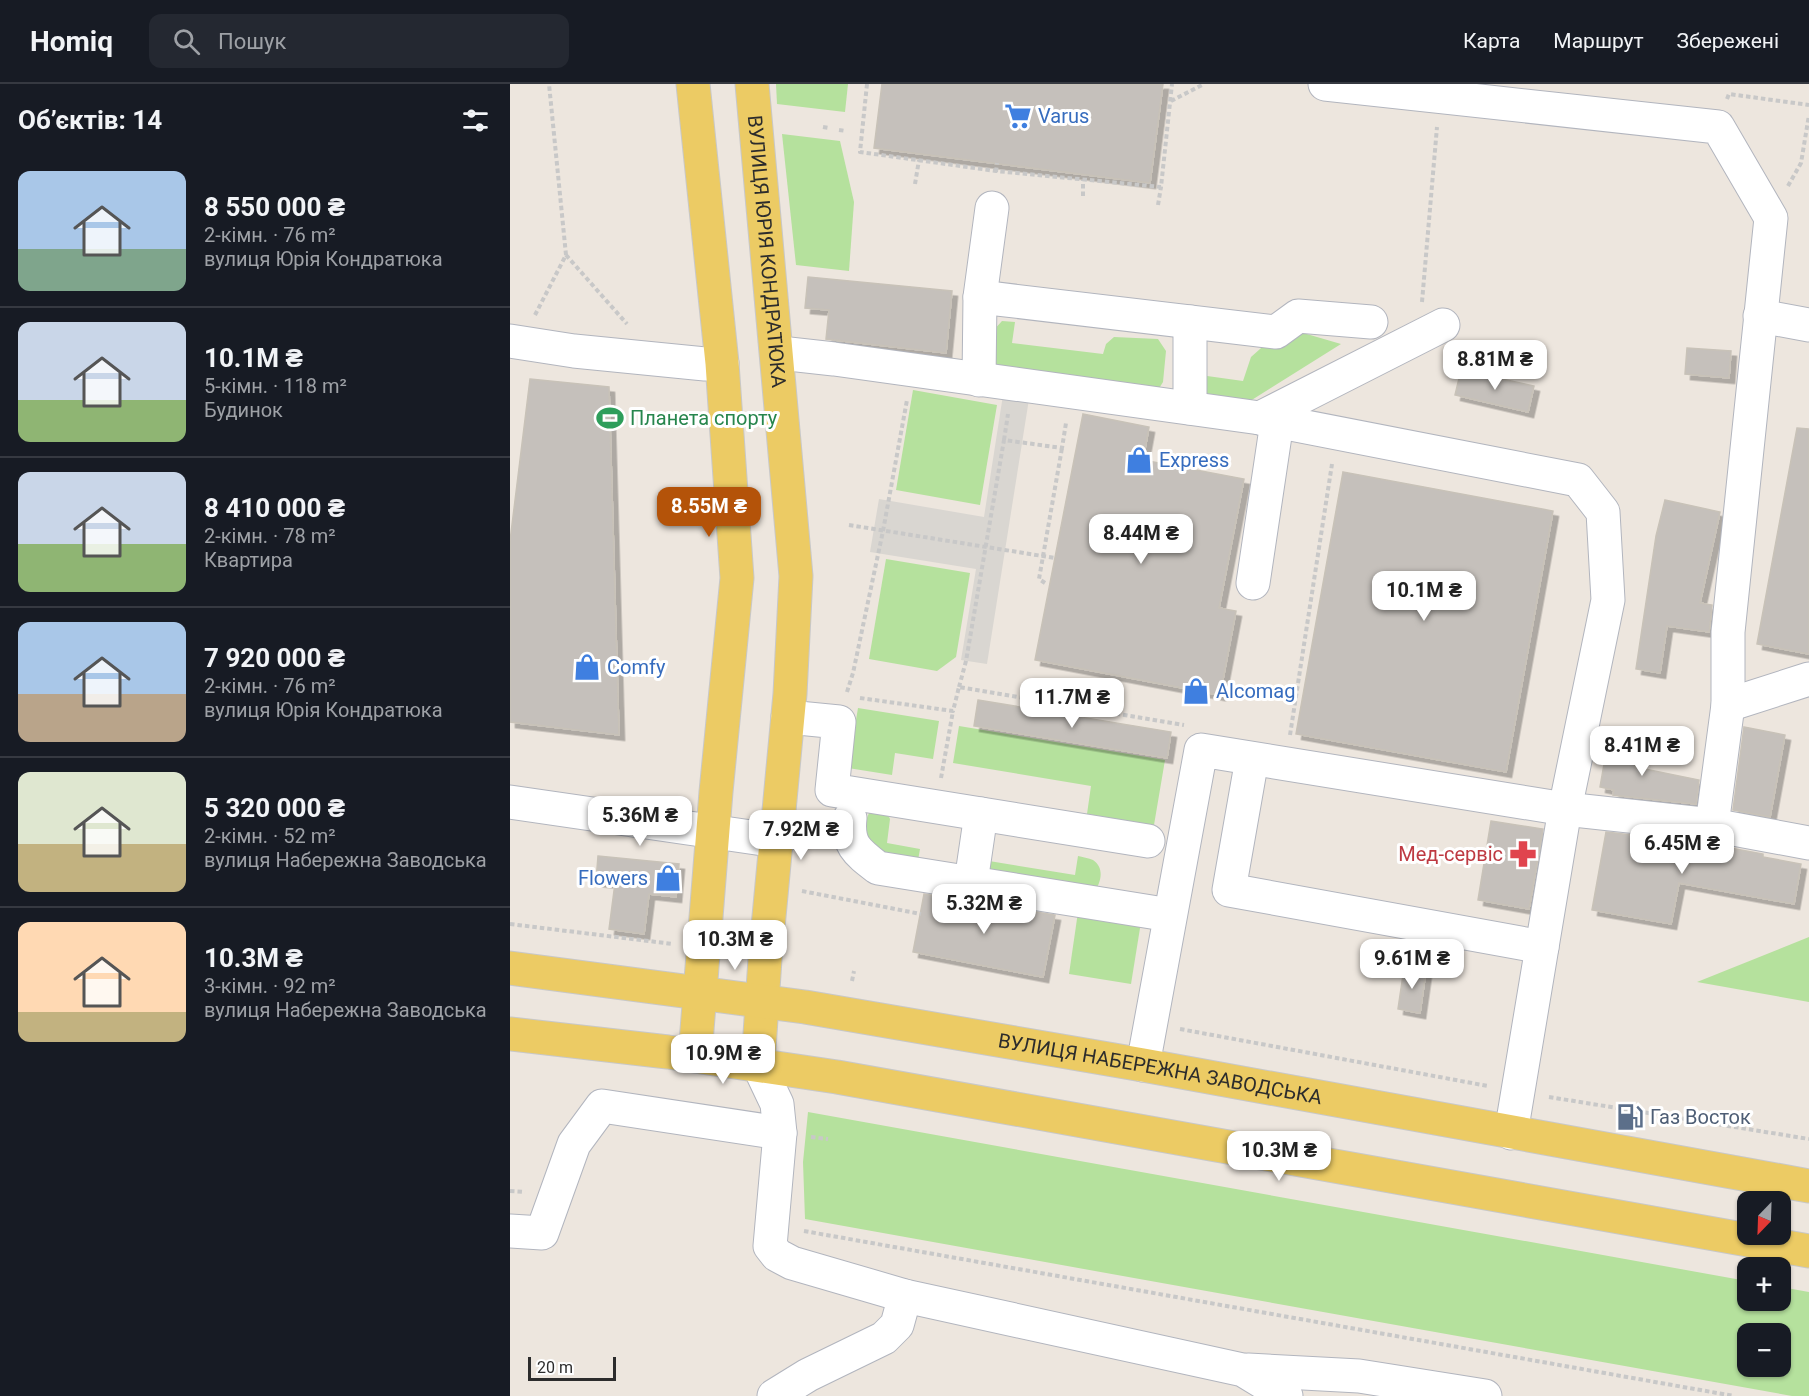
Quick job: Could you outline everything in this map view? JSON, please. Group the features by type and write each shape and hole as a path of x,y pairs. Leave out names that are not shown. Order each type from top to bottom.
{"main road":[{"path":"693,84 722,363 737,578 694,1055"},
{"name":"ВУЛИЦЯ ЮРІЯ КОНДРАТЮКА","path":"752,84 796,576 788,717 758,1064"},
{"name":"ВУЛИЦЯ НАБЕРЕЖНА ЗАВОДСЬКА","path":"510,968 762,1000 1143,1065 1809,1186"},
{"path":"510,1034 758,1064 1809,1251"}],"street":[{"path":"1325,84 1719,127 1771,218 1728,632 1728,705 1712,825"},
{"path":"979,380 980,297 992,208"},
{"path":"980,297 1276,332 1298,316 1371,322"},
{"path":"1760,316 1809,325"},
{"path":"1268,420 1432,317"},
{"path":"1190,322 1190,408"},
{"path":"515,342 574,351 695,363 722,363"},
{"path":"777,355 798,355 912,370 1268,420 1578,480 1603,512 1608,600 1565,809 1511,1133"},
{"path":"1253,583 1268,420"},
{"path":"1728,705 1809,680"},
{"path":"788,717 839,722 832,790 1148,841"},
{"path":"1143,1065 1201,750 1565,809 1712,825 1809,843"},
{"path":"1252,759 1229,890 1542,947"},
{"path":"510,802 778,841"},
{"path":"971,882 981,814"},
{"path":"850,818 848,832 856,851 878,868 1170,915"},
{"path":"758,1064 777,1104 780,1133 770,1246 777,1255 792,1263 905,1296 1244,1370 1359,1376 1485,1396"},
{"path":"510,1231 542,1233 574,1144 602,1106 780,1133"},
{"path":"774,1396 807,1375 884,1338 897,1325 905,1296"},
{"path":"1244,1370 1286,1396"}],"path":[{"path":"549,84 566,255 627,324"},
{"path":"867,84 860,152 996,171 1161,187"},
{"path":"1158,205 1172,84"},
{"path":"1170,101 1204,84"},
{"path":"1719,127 1729,94 1809,105"},
{"path":"1432,317 1440,97"},
{"path":"1771,218 1801,163 1809,115"},
{"path":"823,128 829,128"},
{"path":"839,130 846,131"},
{"path":"915,184 919,160"},
{"path":"1083,180 1083,196"},
{"path":"515,342 566,255"},
{"path":"912,370 884,531 853,673 845,696 953,711 966,661 1004,440 1062,448"},
{"path":"1045,583 1039,579 1070,391"},
{"path":"1286,764 1337,433"},
{"path":"849,525 1055,558"},
{"path":"959,687 1197,727 1201,750"},
{"path":"802,891 921,914"},
{"path":"510,924 683,945"},
{"path":"852,981 854,971"},
{"path":"1150,1023 1518,1092 1809,1139"},
{"path":"771,1225 1734,1396"}],"green space":[{"path":"776,84 848,84 845,112 777,104"},
{"path":"782,134 840,141 854,202 849,271 796,265"},
{"path":"1002,321 1015,322 1012,343 1103,354 1106,344 1114,337 1158,339 1166,351 1163,382 1158,390 1004,371 993,364 991,333"},
{"path":"1293,330 1341,344 1239,408 1202,402 1200,375 1243,381 1251,357 1269,341"},
{"path":"913,390 997,405 980,505 896,490"},
{"path":"886,559 970,573 956,657 937,671 869,659"},
{"path":"858,708 939,721 933,759 895,753 892,775 848,768"},
{"path":"959,726 1165,760 1154,825 1087,814 1091,786 953,763"},
{"path":"869,813 888,815 890,819 887,843 920,849 917,866 884,860 862,830"},
{"path":"1078,856 1093,860 1099,867 1100,880 1094,892 980,876 983,860 1075,875"},
{"path":"1078,912 1141,922 1131,984 1069,974"},
{"path":"1809,937 1809,1002 1697,982"},
{"path":"808,1112 1737,1279 1737,1311 1791,1311 1791,1289 1809,1292 1809,1396 1792,1396 805,1219 803,1162"}],"shaded area":[{"path":"1003,395 1029,399 987,664 961,660 976,569 870,552 879,499 984,517"}],"building":[{"name":"Varus","path":"882,84 1163,84 1150,183 874,148"},
{"path":"808,277 952,291 946,353 826,339 829,310 805,308"},
{"path":"1687,348 1731,351 1729,378 1685,374"},
{"path":"1461,370 1534,386 1528,412 1455,395"},
{"path":"530,379 609,387 619,735 510,722 510,541"},
{"path":"1083,414 1149,427 1143,460 1244,479 1219,608 1236,611 1220,695 1035,660"},
{"path":"1797,428 1809,429 1809,654 1757,644"},
{"path":"1343,472 1553,511 1506,772 1296,734"},
{"path":"1665,500 1720,512 1700,603 1712,605 1709,632 1667,626 1660,673 1636,669 1656,536"},
{"path":"978,700 1171,732 1167,758 974,726"},
{"path":"1744,727 1785,735 1770,817 1733,810"},
{"path":"1609,736 1639,742 1635,767 1699,780 1696,804 1613,795 1614,790 1600,787"},
{"path":"1491,821 1543,829 1529,909 1478,900"},
{"path":"1606,832 1709,844 1801,864 1794,904 1679,883 1671,924 1592,910"},
{"path":"598,856 679,864 676,897 649,894 644,934 609,929 615,883 596,881"},
{"path":"924,894 1055,915 1043,977 913,952"},
{"path":"1404,968 1426,971 1420,1013 1398,1009"}],"place":[{"name":"Varus","path":"1018,116"},
{"name":"Планета спорту","path":"610,418"},
{"name":"Express","path":"1139,460"},
{"name":"Comfy","path":"587,667"},
{"name":"Alcomag","path":"1196,691"},
{"name":"Мед-сервіс","path":"1523,854"},
{"name":"Flowers","path":"668,878"},
{"name":"Газ Восток","path":"1630,1117"}]}
